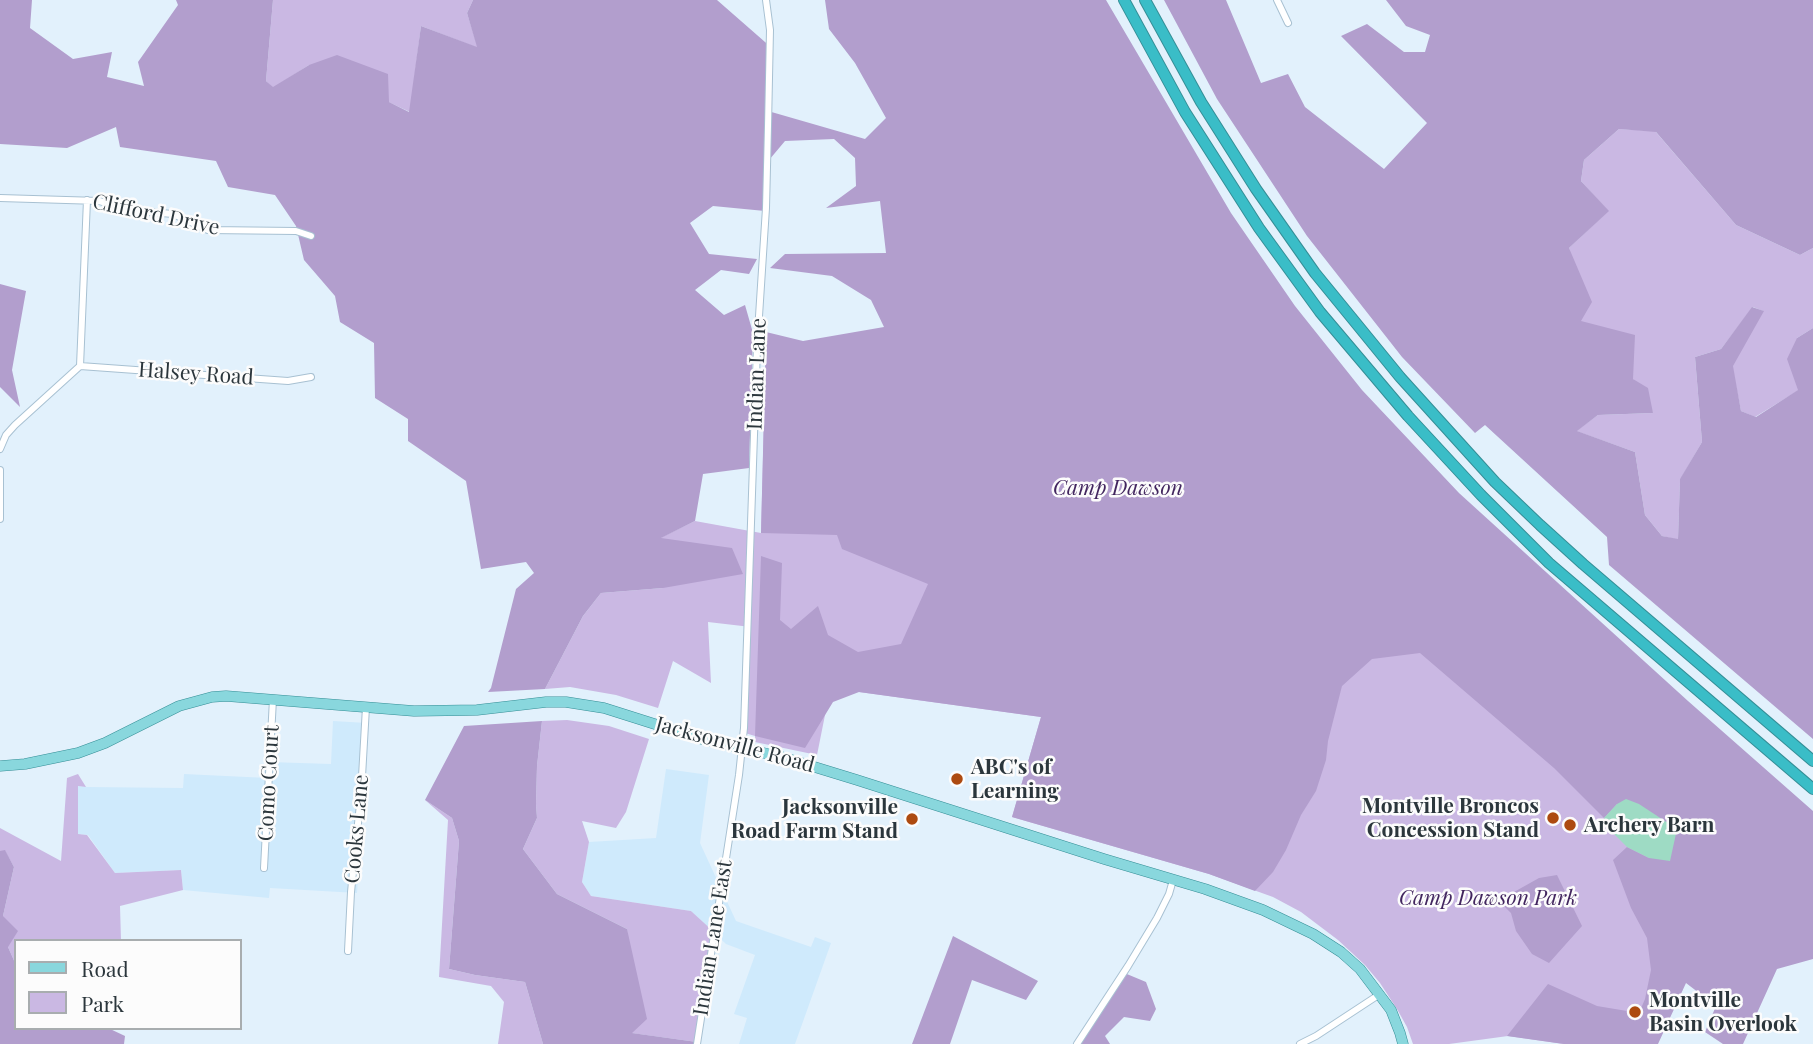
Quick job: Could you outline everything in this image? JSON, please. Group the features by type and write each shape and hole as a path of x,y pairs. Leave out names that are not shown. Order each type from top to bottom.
{"highway":[{"path":"1124,0 1167,83 1240,200 1299,284 1385,391 1481,495 1549,563 1813,789"},
{"path":"1145,0 1201,102 1275,217 1349,317 1422,403 1495,482 1560,544 1813,761"}],"main road":[{"name":"Jacksonville Road","path":"0,766 49,760 92,748 188,703 226,696 414,711 477,710 546,702 585,704 742,749 782,757 1237,900 1313,934 1360,969 1391,1010 1403,1044"}],"street":[{"name":"Indian Lane","path":"742,749 757,347 768,140 770,30 766,0"},
{"path":"1277,0 1288,23"},
{"name":"Clifford Drive","path":"0,198 99,201 137,211 173,214 208,230 296,231 311,236"},
{"path":"0,449 6,435 15,425 80,366 87,200"},
{"name":"Halsey Road","path":"80,366 288,381 311,377"},
{"path":"0,470 0,519"},
{"name":"Como Court","path":"264,868 273,699"},
{"name":"Cooks Lane","path":"348,951 366,706"},
{"name":"Indian Lane East","path":"696,1044 742,749"},
{"path":"1077,1044 1149,931 1165,903 1173,880"},
{"path":"1300,1044 1380,995"}],"shaded area":[{"path":"333,721 367,723 357,893 270,888 269,898 183,890 181,870 115,873 88,835 78,834 78,786 183,788 184,774 268,778 269,762 331,764"},
{"path":"666,769 709,775 700,843 736,921 811,947 815,937 831,943 795,1044 739,1044 747,1018 734,1014 755,955 726,944 691,911 591,896 582,882 589,842 656,838"},
{"path":"1626,799 1639,804 1677,829 1670,861 1649,858 1627,847 1611,831 1604,818"}],"green space":[{"path":"0,0 32,0 30,28 73,59 112,52 107,77 144,86 138,62 178,5 176,0 273,0 266,81 273,87 309,65 337,55 388,74 389,102 409,112 421,26 477,47 467,13 473,0 717,0 773,49 768,111 865,139 886,118 855,63 829,29 825,0 1106,0 1231,213 1295,306 1362,390 1459,493 1813,811 1813,959 1777,969 1743,1044 1723,1044 1705,1032 1716,1006 1686,983 1658,1044 1564,1044 1507,1036 1548,984 1597,1006 1639,1013 1651,970 1647,938 1631,908 1613,860 1627,847 1649,858 1617,804 1604,818 1554,768 1420,653 1372,659 1342,686 1326,760 1316,791 1273,872 1255,891 1209,874 1012,817 1041,717 859,692 833,702 805,748 755,736 761,556 782,563 780,620 791,629 818,606 828,635 858,652 901,644 928,584 842,549 837,535 761,533 766,332 803,341 884,327 871,300 832,276 770,268 785,254 886,253 880,201 826,208 856,186 855,158 834,139 785,141 764,166 765,211 713,206 690,223 709,254 757,259 749,274 721,270 695,290 724,315 745,305 753,333 749,468 703,474 695,521 661,538 732,548 743,574 663,588 601,593 583,616 545,689 488,692 516,589 534,573 526,562 481,569 466,481 408,441 408,419 375,398 374,343 340,322 335,296 304,260 296,226 275,195 228,187 216,161 120,147 116,127 67,148 0,144"},
{"path":"273,0 473,0 467,13 478,48 421,26 410,112 309,65 273,88 266,81"},
{"path":"1164,0 1226,0 1261,83 1288,74 1305,107 1384,169 1427,123 1341,36 1367,24 1404,52 1425,52 1430,35 1406,26 1386,0 1813,0 1813,248 1800,255 1736,225 1656,132 1619,129 1584,160 1581,181 1609,211 1569,248 1592,302 1581,321 1635,335 1633,379 1648,388 1653,413 1598,415 1577,431 1635,452 1645,515 1662,536 1678,539 1680,479 1702,442 1695,357 1721,349 1752,307 1764,311 1733,366 1741,411 1756,417 1798,390 1787,359 1797,338 1813,328 1813,739 1609,565 1607,537 1485,425 1475,433 1402,357 1307,236 1217,99"},
{"path":"1619,129 1655,131 1736,225 1800,255 1813,248 1813,328 1797,338 1799,390 1755,417 1741,411 1732,366 1763,311 1753,307 1721,349 1695,357 1702,442 1680,480 1678,540 1662,536 1645,515 1635,452 1576,431 1598,415 1653,413 1633,379 1580,321 1569,248 1608,211 1581,181 1584,160"},
{"path":"0,284 26,291 12,370 20,407 0,387"},
{"name":"Camp Dawson","path":"1265,290 1664,713 1658,1044 1564,1044 1508,1036 1449,1044 1413,1044 1397,1009 1365,965 1301,912 1273,897 1209,874 1012,817 1041,717 830,690 817,755 755,742 755,736 745,733 751,627 708,622 711,683 673,661 658,708 616,695 570,687 545,689 583,616 601,593 663,588 660,538 695,521 761,533 766,341 907,370"},
{"path":"567,720 609,726 649,739 626,812 616,828 582,821 589,842 582,882 591,896 691,911 714,932 697,1042 631,1033 627,929 557,894 523,849 537,818 537,766 542,721"},
{"path":"542,721 537,766 537,818 523,849 557,894 627,929 647,1019 632,1033 697,1042 696,1044 543,1044 525,982 449,969 459,841 452,818 425,800 464,726"},
{"path":"78,774 86,787 78,786 78,834 87,835 115,873 181,870 183,890 120,906 121,939 14,939 14,960 8,947 3,916 14,867 5,851 0,851 0,828 61,861 67,778"},
{"path":"425,800 452,818 459,841 449,969 525,982 543,1044 498,1044 504,1002 491,986 439,977 448,820"},
{"path":"5,850 14,867 3,916 18,931 8,947 14,960 14,1030 112,1030 125,1036 124,1044 0,1044 0,851"},
{"path":"1557,875 1582,926 1549,963 1532,954 1516,931 1511,913 1502,904 1514,892 1539,878"},
{"path":"953,936 1038,981 1026,1000 972,980 950,1044 912,1044"},
{"path":"1122,972 1146,982 1156,1009 1150,1021 1124,1017 1105,1036 1110,1044 1078,1044"}],"place":[{"name":"ABC's of Learning","path":"957,779"},
{"name":"Montville Broncos Concession Stand","path":"1553,818"},
{"name":"Jacksonville Road Farm Stand","path":"912,819"},
{"name":"Archery Barn","path":"1570,825"},
{"name":"Montville Basin Overlook","path":"1635,1012"}],"park label":[{"name":"Camp Dawson Park","path":"1488,898"}]}
